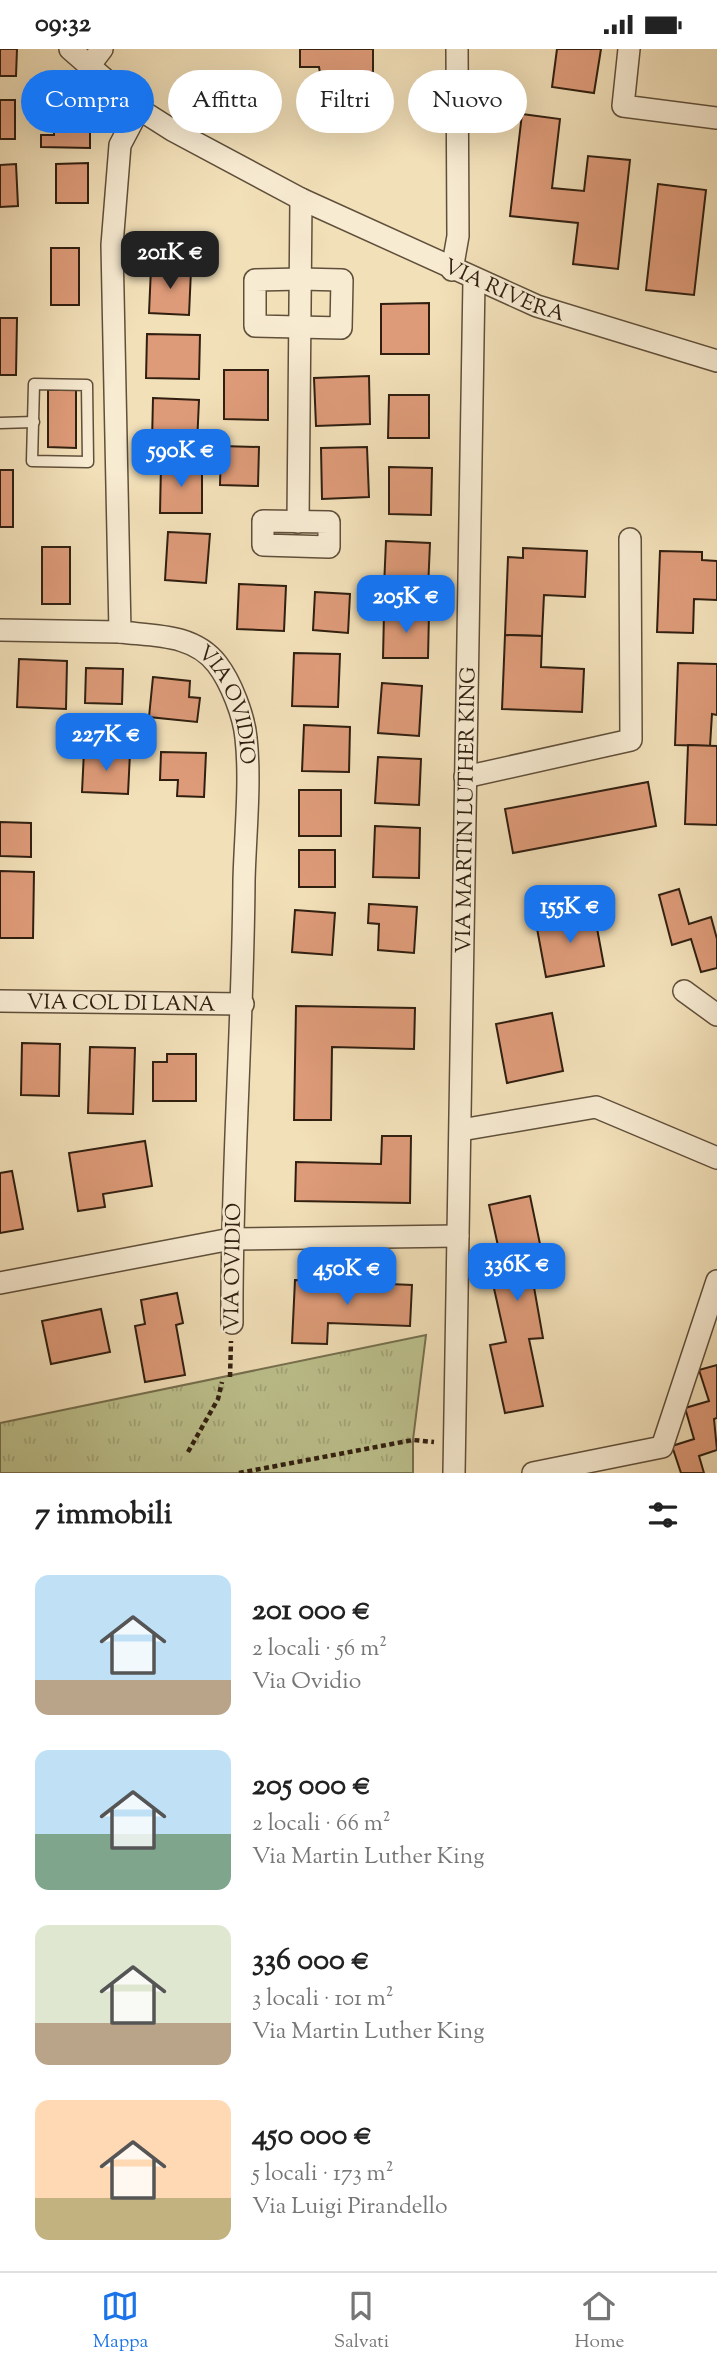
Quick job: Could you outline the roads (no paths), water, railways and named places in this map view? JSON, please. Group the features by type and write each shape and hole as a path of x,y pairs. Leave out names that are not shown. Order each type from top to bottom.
{"street":[{"name":"VIA RIVERA","path":"70,49 96,57"},
{"path":"452,270 458,236 457,49"},
{"path":"629,49 623,106 717,118"},
{"name":"VIA RIVERA","path":"154,118 301,199 474,280 577,320 717,361"},
{"path":"120,632 112,245 120,145 126,133"},
{"path":"298,521 301,199"},
{"path":"300,279 342,280 341,328 255,326 256,280 300,279"},
{"name":"VIA MARTIN LUTHER KING","path":"454,1473 474,280"},
{"path":"465,777 631,740 630,539"},
{"name":"VIA OVIDIO","path":"0,630 120,632 176,638 200,647 218,665 235,702 246,737 243,1004 231,1239 232,1322"},
{"path":"684,991 717,1015"},
{"name":"VIA COL DI LANA","path":"0,1001 243,1004"},
{"path":"461,1131 596,1107 717,1158"},
{"path":"0,1283 231,1239 458,1237"},
{"path":"533,1473 662,1447 717,1281"}],"lane":[{"path":"34,384 87,385 88,462 33,461 34,422 34,384"},
{"path":"0,422 34,422"}]}
